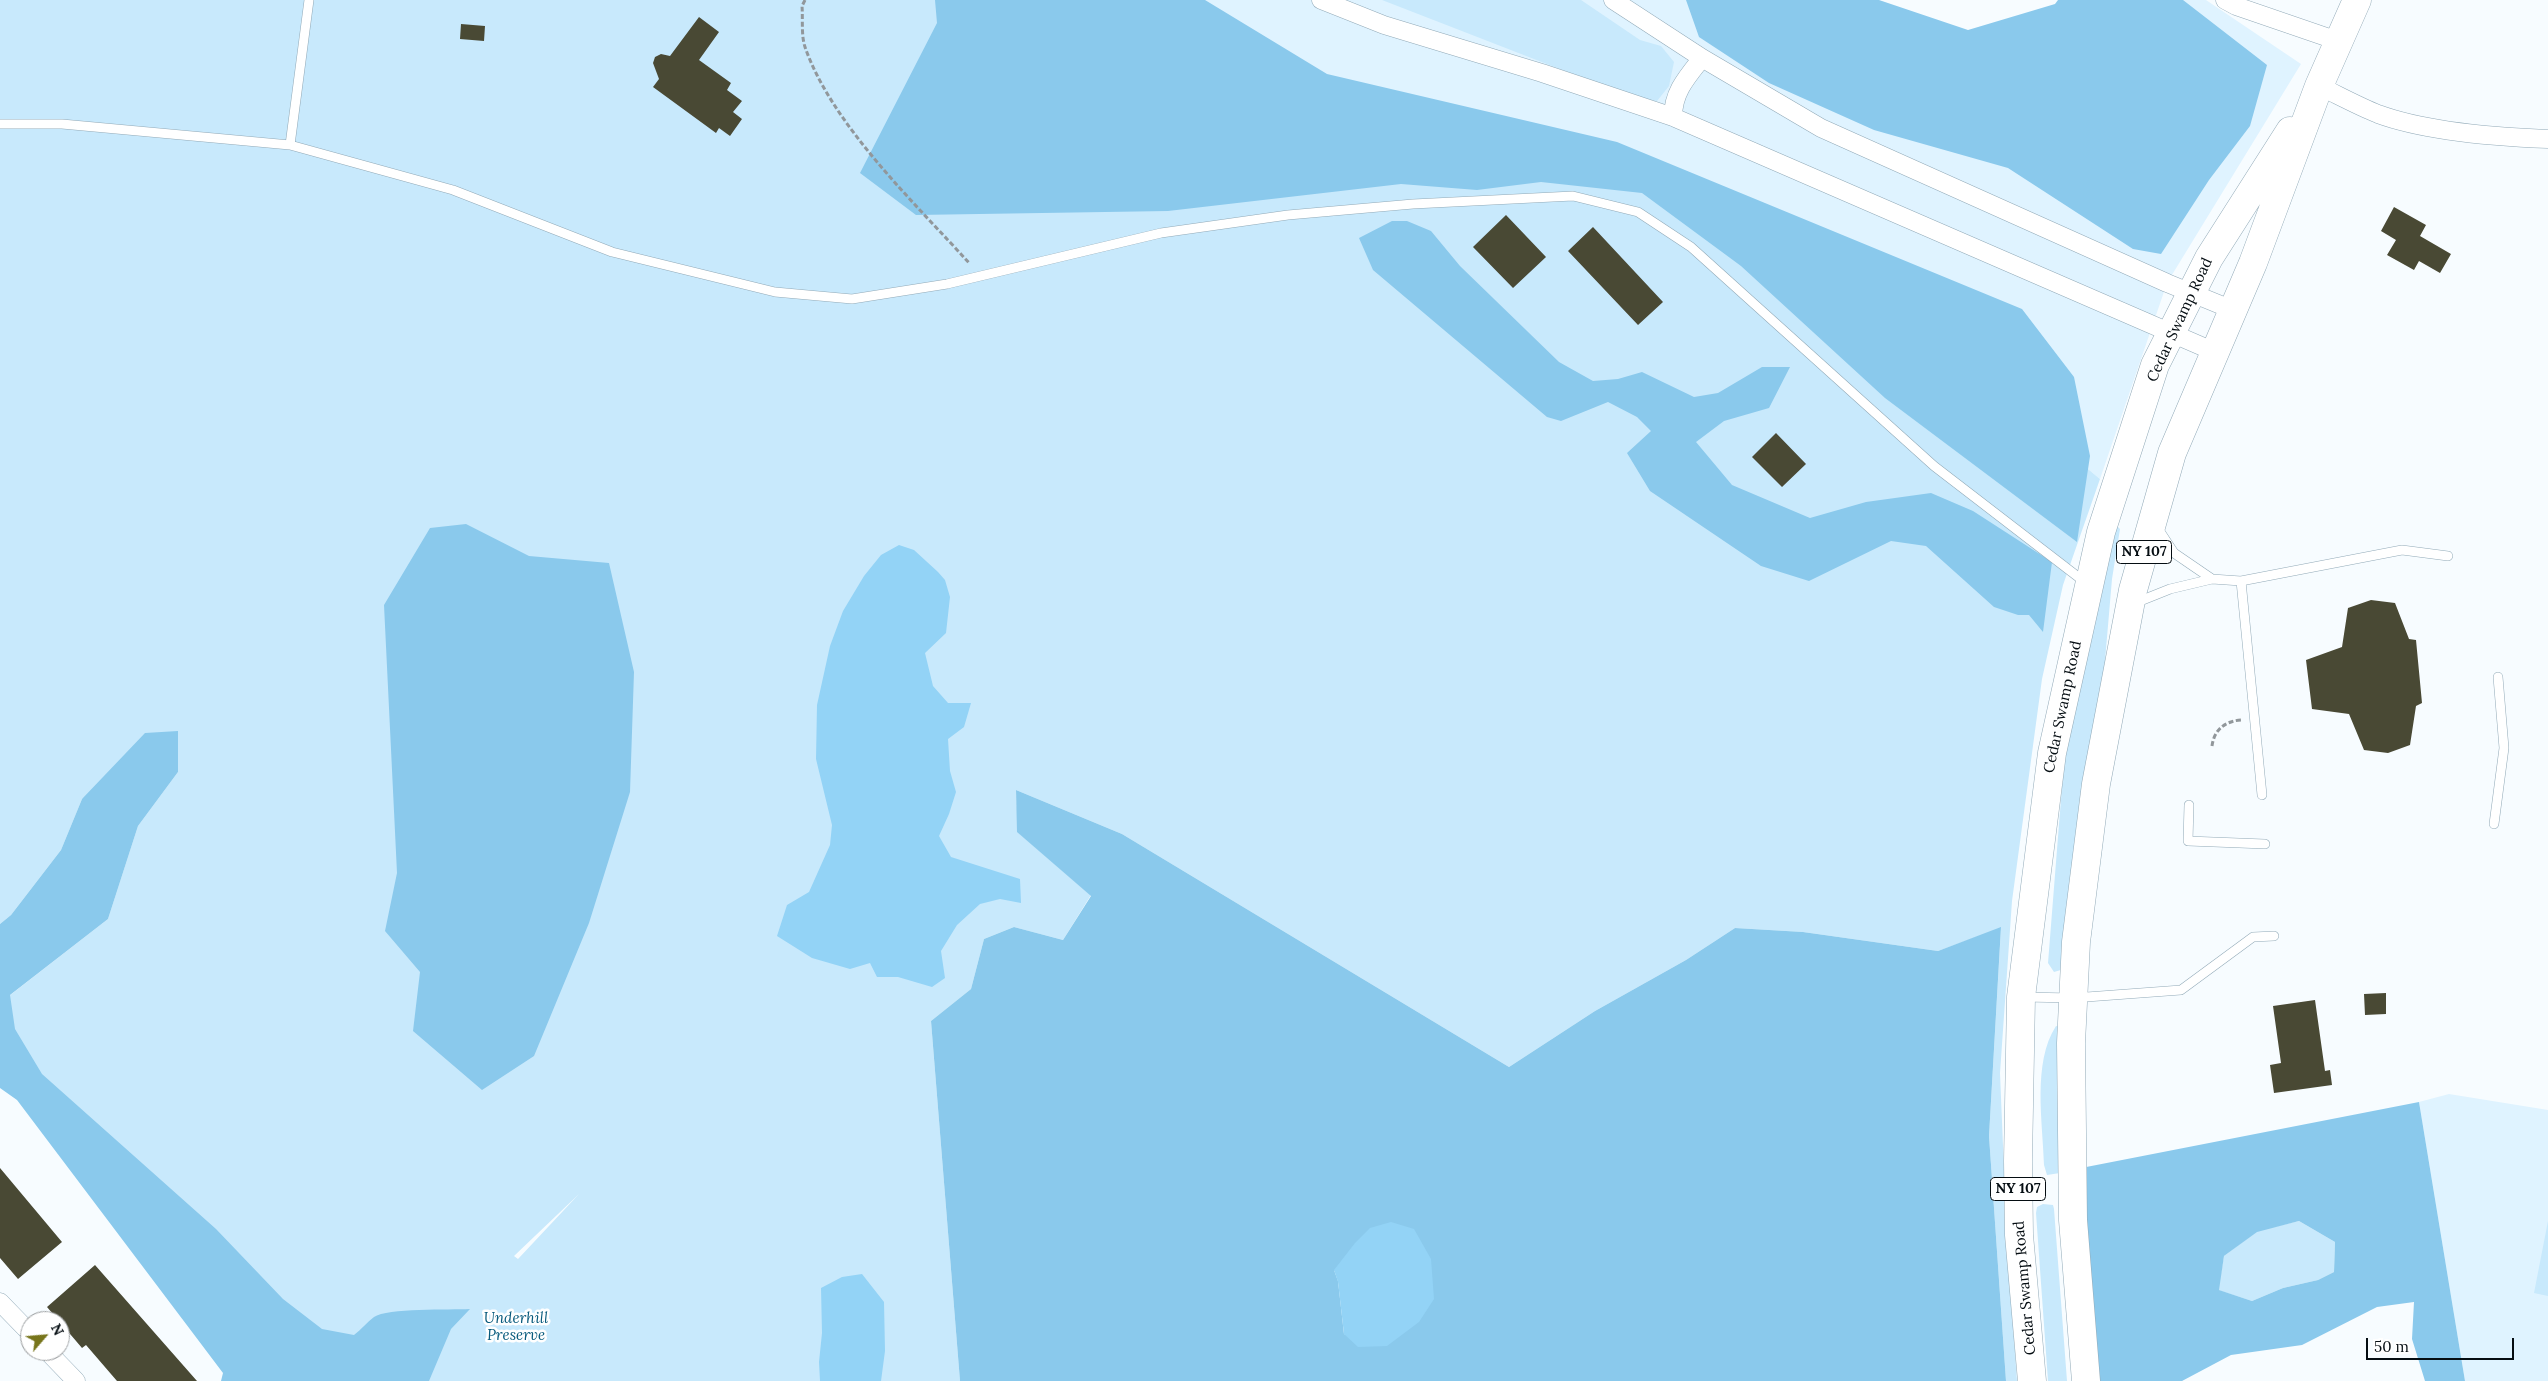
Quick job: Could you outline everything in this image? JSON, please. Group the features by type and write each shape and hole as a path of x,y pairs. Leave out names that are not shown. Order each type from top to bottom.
{"main road":[{"name":"Cedar Swamp Road","path":"2086,1381 2073,1220 2071,1043 2076,942 2096,784 2130,605 2172,453 2253,263 2319,86 2357,0"},
{"name":"Cedar Swamp Road","path":"2032,1381 2019,1235 2018,1161 2021,997 2052,753 2089,585 2101,532 2155,366 2209,258 2319,86"}],"street":[{"path":"1321,0 1384,24 1542,72 1673,117 2215,352"},
{"path":"1612,0 1702,58 1821,128 2190,294 2232,310"},
{"path":"2225,0 2236,6 2338,41"},
{"path":"1673,117 1673,103 1681,83 1702,58"},
{"path":"2319,86 2378,114 2410,122 2490,137 2548,139"},
{"path":"0,1302 20,1323"},
{"path":"57,1361 76,1381"}],"lane":[{"path":"290,145 309,0"},
{"path":"0,124 62,124 290,145 453,190 612,252 775,292 852,299 980,276 1161,233 1288,215 1413,204 1573,196 1638,212 1691,247 1934,466 2089,585"},
{"path":"2153,521 2174,553 2212,579"},
{"path":"2130,605 2170,589 2212,579 2241,581 2402,550 2448,556"},
{"path":"2241,581 2262,795"},
{"path":"2494,824 2504,748 2498,677"},
{"path":"2189,805 2188,841 2265,844"},
{"path":"2021,997 2073,998 2181,990 2253,937 2274,936"}],"path":[{"path":"804,0 802,6 805,46 822,83 836,105 874,157 980,276"},
{"path":"2212,746 2213,737 2225,724 2254,719"}],"shaded area":[{"path":"935,0 1205,0 1327,74 1617,142 2022,309 2074,377 2090,456 2077,542 1885,398 1741,266 1642,193 1541,182 1477,190 1401,184 1168,211 916,215 860,173 937,23"},
{"path":"1080,0 1804,0 1869,62 2066,5 2069,0 2206,0 2301,64 2167,283 2100,479 1979,378"},
{"path":"1686,0 1879,0 1968,30 2055,4 2058,0 2183,0 2267,65 2250,126 2209,180 2161,254 2133,249 2008,168 1874,130 1769,83 1699,37"},
{"path":"1392,221 1407,221 1431,231 1460,266 1559,362 1593,381 1618,379 1642,372 1694,397 1718,393 1762,367 1790,367 1769,408 1724,421 1696,442 1732,485 1810,518 1866,502 1931,493 1973,511 2052,562 2043,632 2029,615 2018,615 1994,607 1926,546 1891,541 1809,581 1761,566 1650,491 1627,453 1651,431 1637,417 1608,402 1561,421 1547,417 1373,270 1359,238"},
{"path":"466,524 529,556 609,563 634,672 630,792 589,923 534,1056 482,1090 413,1031 420,972 385,931 397,873 384,605 430,528"},
{"path":"899,545 914,550 938,572 945,580 950,597 946,633 925,653 933,686 948,703 971,703 964,727 948,739 950,771 956,792 939,836 951,857 1020,879 1021,903 1000,899 980,904 957,925 941,951 945,978 932,987 898,977 877,977 870,963 850,969 812,958 777,936 787,905 809,892 830,845 832,825 816,759 817,705 830,646 843,611 864,576 881,555"},
{"path":"178,731 178,772 138,826 108,919 10,995 15,1029 42,1074 216,1229 283,1299 322,1329 354,1335 374,1317 381,1314 419,1310 470,1309 451,1329 429,1381 221,1381 223,1373 17,1100 0,1088 0,924 11,915 61,850 82,799 145,733"},
{"path":"1016,790 1122,834 1509,1067 1595,1011 1686,960 1735,928 1803,932 1938,951 2001,927 1989,1136 2006,1381 960,1381 931,1021 971,989 984,939 1014,927 1063,940 1091,896 1017,832","holes":["1334,1270 1387,1346 1344,1334 1338,1281"]},
{"path":"2449,1094 2548,1110 2548,1381 2465,1381 2419,1102"},
{"path":"2419,1102 2465,1381 2425,1381 2412,1339 2414,1302 2377,1307 2302,1345 2231,1355 2182,1381 2092,1381 2076,1169","holes":["2299,1221 2335,1242 2334,1272 2318,1280 2283,1288 2252,1301 2219,1290 2224,1256 2257,1232"]},
{"path":"1391,1222 1414,1229 1431,1259 1434,1299 1419,1322 1387,1346 1358,1347 1344,1334 1338,1282 1334,1270 1355,1243 1370,1228"},
{"path":"862,1274 884,1302 885,1351 881,1381 820,1381 821,1288 842,1277"}],"green space":[{"name":"Underhill Preserve","path":"0,0 1080,0 1645,175 1979,378 2100,479 2063,585 2042,679 2012,901 2000,1073 2006,1219 2017,1381 2006,1381 1989,1136 2001,928 1938,951 1803,932 1735,928 1686,960 1595,1011 1509,1067 1122,834 1016,790 1018,832 1091,895 1063,940 1014,927 984,939 971,989 931,1021 960,1381 348,1381 0,1046 0,1003 108,919 138,826 178,772 82,799 61,850 11,915 0,924","holes":["579,1194 518,1259 514,1256"]},
{"path":"1382,0 1581,0 1640,40 1661,46 1674,62 1669,86 1657,101 1637,99"},
{"path":"2117,526 2120,529 2112,579 2103,684 2064,969 2054,972 2048,963 2066,736 2092,612"},
{"path":"2056,1026 2061,1027 2060,1173 2047,1175 2044,1165 2041,1075 2044,1057"},
{"path":"2043,1204 2053,1205 2054,1209 2067,1381 2048,1381 2036,1213 2037,1207"},
{"path":"2299,1221 2335,1242 2334,1272 2318,1280 2283,1288 2252,1301 2218,1290 2224,1256 2257,1231"},
{"path":"2548,1221 2548,1296 2534,1293"}],"building":[{"path":"699,17 719,32 699,60 731,83 727,90 742,101 733,112 742,119 730,136 719,128 716,133 653,87 659,79 653,63 655,57 661,54 670,56"},
{"path":"461,24 485,26 484,41 460,39"},
{"path":"2394,207 2426,225 2420,236 2451,254 2440,273 2419,261 2414,270 2387,255 2396,240 2381,231"},
{"path":"1506,215 1546,257 1513,288 1473,247"},
{"path":"1593,227 1663,302 1638,325 1568,251"},
{"path":"1776,433 1806,464 1782,487 1752,457"},
{"path":"2371,600 2395,603 2409,639 2416,640 2422,703 2416,706 2410,745 2388,753 2364,750 2349,714 2312,709 2306,660 2342,647 2348,608"},
{"path":"2386,993 2386,1014 2365,1015 2364,994"},
{"path":"2315,1000 2325,1071 2330,1070 2332,1085 2274,1093 2270,1065 2281,1063 2273,1006"},
{"path":"0,1168 62,1242 18,1279 0,1258"},
{"path":"95,1265 197,1381 117,1381 86,1345 82,1348 70,1334 70,1311 50,1311 47,1307"}]}
